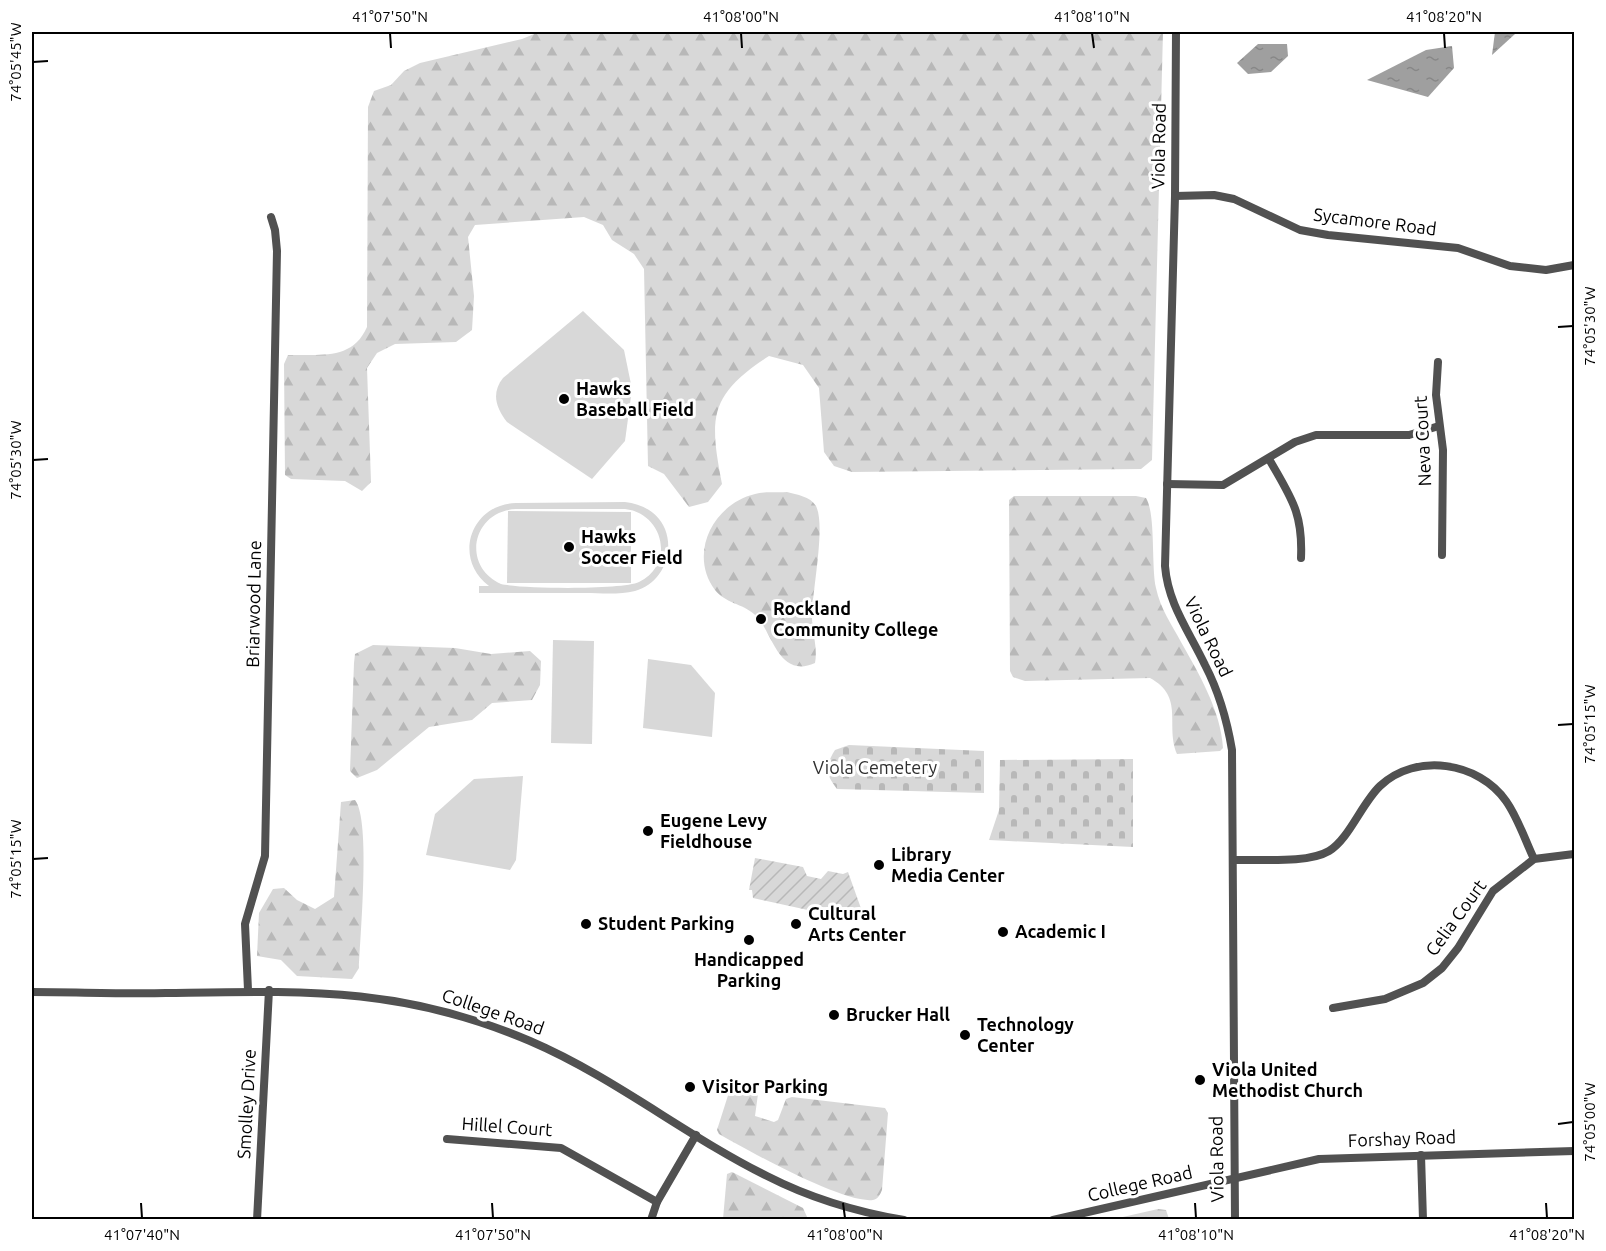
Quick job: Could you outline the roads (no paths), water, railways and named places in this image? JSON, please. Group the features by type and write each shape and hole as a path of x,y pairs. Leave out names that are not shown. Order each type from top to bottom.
{"street":[{"name":"Viola Road","path":"1176,32 1175,196 1165,566 1169,595 1207,668 1230,734 1234,783 1233,1180 1235,1220"},
{"name":"Sycamore Road","path":"1175,196 1214,195 1234,199 1300,230 1328,235 1458,248 1510,266 1546,270 1575,265"},
{"name":"Briarwood Lane","path":"248,990 245,924 265,856 277,251 271,217"},
{"name":"Neva Court","path":"1438,362 1438,426 1443,450 1442,555"},
{"path":"1167,484 1223,485 1295,442 1316,435 1409,435 1438,426"},
{"path":"1269,459 1299,515 1302,530 1301,558"},
{"path":"1234,860 1314,856 1330,850 1382,784 1412,769 1430,766 1459,767 1479,776 1495,788 1513,813 1534,859 1575,854"},
{"name":"Celia Court","path":"1333,1008 1385,999 1423,983 1442,968 1458,948 1493,891 1534,859"},
{"name":"College Road","path":"32,992 165,993 248,990 333,992 380,997 421,1005 483,1023 569,1059 759,1172 806,1193 846,1207 904,1220"},
{"name":"Smolley Drive","path":"257,1220 269,990"},
{"path":"651,1220 657,1202 696,1135"},
{"name":"Hillel Court","path":"447,1139 561,1148 657,1202"},
{"name":"Forshay Road","path":"1233,1180 1319,1159 1575,1151"},
{"path":"1421,1155 1424,1220"},
{"name":"College Road","path":"1053,1220 1233,1180"}],"water":[{"path":"1495,32 1514,32 1515,34 1492,55"},
{"path":"1258,44 1287,44 1288,56 1271,72 1248,74 1237,63"},
{"path":"1452,46 1454,68 1428,97 1367,80 1426,50"}],"place":[{"name":"Hawks Baseball Field","path":"564,399"},
{"name":"Hawks Soccer Field","path":"569,547"},
{"name":"Rockland Community College","path":"761,619"},
{"name":"Eugene Levy Fieldhouse","path":"648,831"},
{"name":"Library Media Center","path":"879,865"},
{"name":"Student Parking","path":"586,924"},
{"name":"Cultural Arts Center","path":"796,924"},
{"name":"Academic I","path":"1003,932"},
{"name":"Handicapped Parking","path":"749,940"},
{"name":"Brucker Hall","path":"834,1015"},
{"name":"Technology Center","path":"965,1035"},
{"name":"Viola United Methodist Church","path":"1200,1080"},
{"name":"Visitor Parking","path":"690,1087"}],"park label":[{"name":"Viola Cemetery","path":"875,768"}]}
